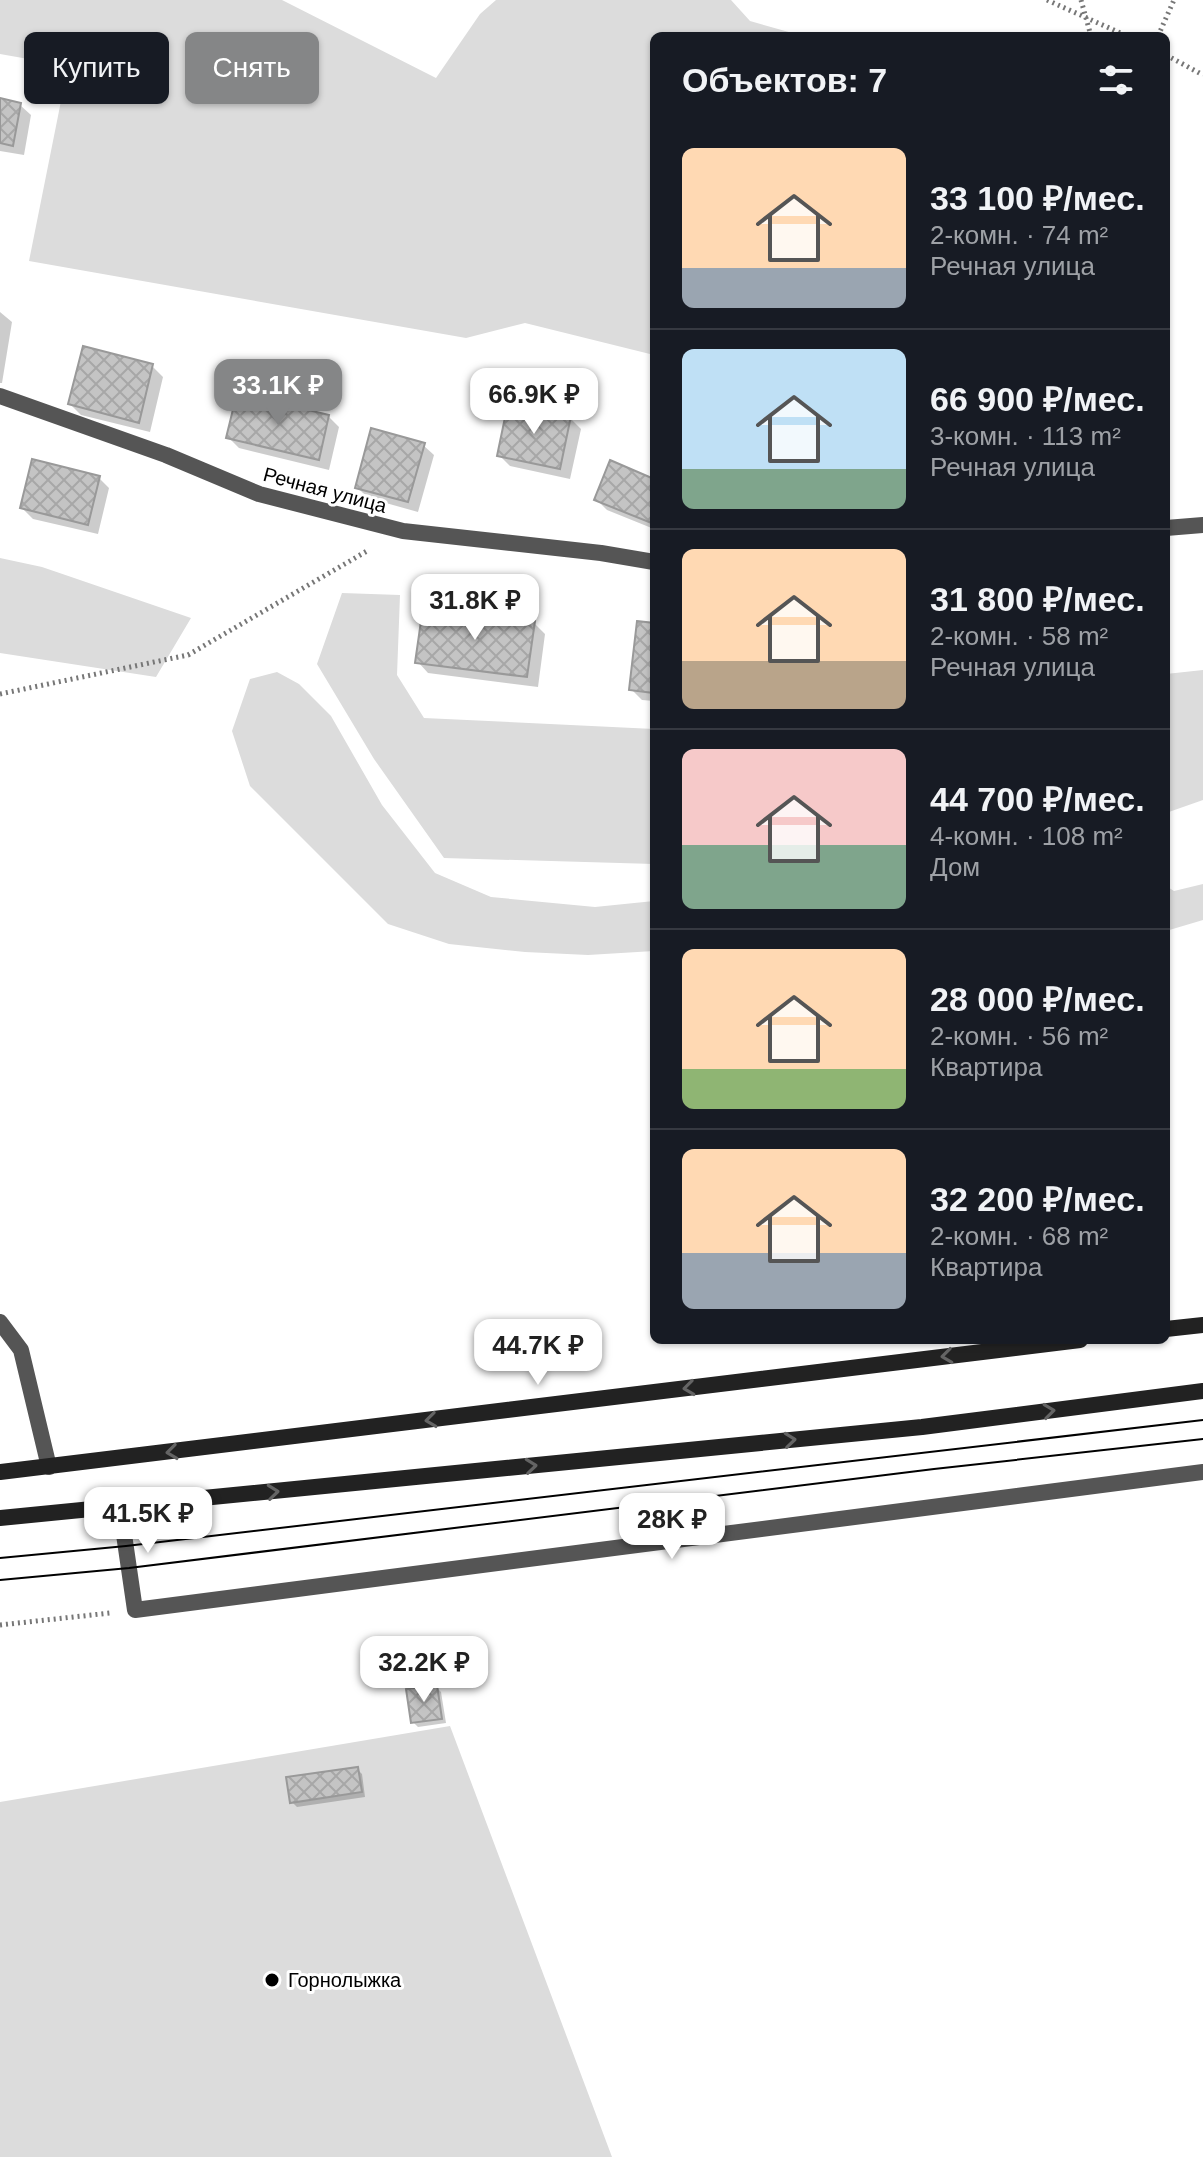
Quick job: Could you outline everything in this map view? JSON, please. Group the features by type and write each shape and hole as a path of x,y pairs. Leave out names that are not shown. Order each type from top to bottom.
{"main road":[{"path":"1170,1329 1203,1325"},
{"path":"0,1472 1048,1344"},
{"path":"0,1518 922,1427 1203,1391"}],"street":[{"name":"Речная улица","path":"0,396 166,455 259,494 403,531 650,562"},
{"path":"1170,528 1203,525"},
{"path":"0,1322 21,1350 49,1467"},
{"path":"120,1507 135,1610 1203,1472"}],"path":[{"path":"1047,0 1118,32"},
{"path":"1081,0 1090,32"},
{"path":"1160,32 1174,0"},
{"path":"1170,57 1203,75"},
{"path":"0,694 188,655 403,531"},
{"path":"0,1625 135,1610"}],"shaded area":[{"path":"0,0 282,0 436,78 480,14 496,0 731,0 750,21 789,32 650,32 650,354 525,323 466,338 29,261 60,104 169,104 169,32 24,32 24,58 0,54"},
{"path":"0,558 42,567 191,618 156,677 0,653"},
{"path":"342,593 400,595 397,675 424,718 650,729 650,864 444,858 374,759 317,664"},
{"path":"1203,670 1203,800 1170,812 1170,674"},
{"path":"277,672 299,684 331,716 382,805 435,873 491,897 595,907 650,901 650,951 588,955 525,952 449,944 388,924 250,786 232,731 250,679"},
{"path":"1203,884 1203,920 1170,930 1170,888 1174,891"},
{"name":"Горнолыжка","path":"450,1726 612,2157 0,2157 0,1802"}],"building":[{"path":"0,98 21,103 13,146 0,143"},
{"path":"83,346 153,364 139,423 68,404"},
{"path":"237,393 329,415 319,460 226,438"},
{"path":"508,403 571,416 560,469 497,456"},
{"path":"371,428 425,443 408,502 355,488"},
{"path":"32,459 100,476 88,525 20,508"},
{"path":"610,460 650,477 650,522 594,500"},
{"path":"423,607 535,621 527,677 415,663"},
{"path":"637,621 650,623 650,693 629,690"},
{"path":"437,1685 442,1719 411,1723 406,1689"},
{"path":"358,1767 362,1792 290,1803 286,1777"}],"tram line":[{"path":"0,1558 126,1546 1203,1420"},
{"path":"0,1580 129,1568 1203,1439"}],"place":[{"name":"Горнолыжка","path":"272,1980"}]}
